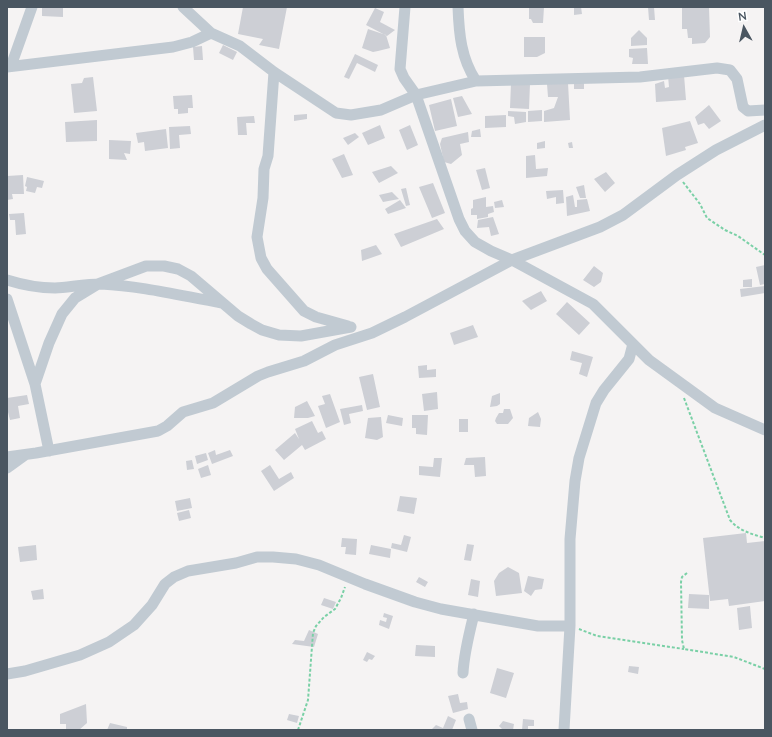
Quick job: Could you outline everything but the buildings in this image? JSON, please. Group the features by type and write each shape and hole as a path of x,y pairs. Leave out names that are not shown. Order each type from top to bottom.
{"street":[{"path":"32,7 9,66 173,47 192,42 211,32"},
{"path":"183,7 211,32 240,46 274,72 336,113 351,115 381,110 416,95 476,81 640,77 717,68 730,70 737,79 743,107 748,111 765,110"},
{"path":"405,7 400,69 404,78 416,95 459,219 465,231 475,242 480,245 512,260 593,304 649,360 678,382 715,408 765,430"},
{"path":"458,7 460,42 467,69 476,81"},
{"path":"274,72 268,156 264,169 263,198 257,237 261,258 267,269 304,311 316,317 372,332"},
{"path":"7,457 49,451 158,431 167,426 183,412 213,402 258,376 304,361 335,345 372,332 417,311 512,260 600,227 623,215 677,175 716,150 765,125"},
{"path":"35,384 49,343 62,314 75,298 98,284 146,266 164,266 191,276 250,324 262,330 280,335 301,336 351,327"},
{"path":"7,280 25,286 40,288 98,284 135,287 223,303"},
{"path":"7,299 35,384 49,451"},
{"path":"564,730 570,626 570,540 575,481 579,458 596,403 604,390 629,359 634,344"},
{"path":"7,468 25,455"},
{"path":"7,674 25,671 80,654 109,642 134,625 152,605 165,584 174,577 188,571 257,558 273,557 296,559 319,565 415,602 441,609 538,626 570,626"},
{"path":"463,673 464,658 474,614"},
{"path":"470,719 472,730"}],"path":[{"path":"677,175 700,204 707,218 725,230 738,236 765,255"},
{"path":"678,382 730,520 734,526 765,538"},
{"path":"684,649 682,640 681,582 682,577 687,573"},
{"path":"298,730 306,712 316,626 324,617 335,609 341,598 348,576"},
{"path":"570,626 597,636 729,656 765,669"}]}
